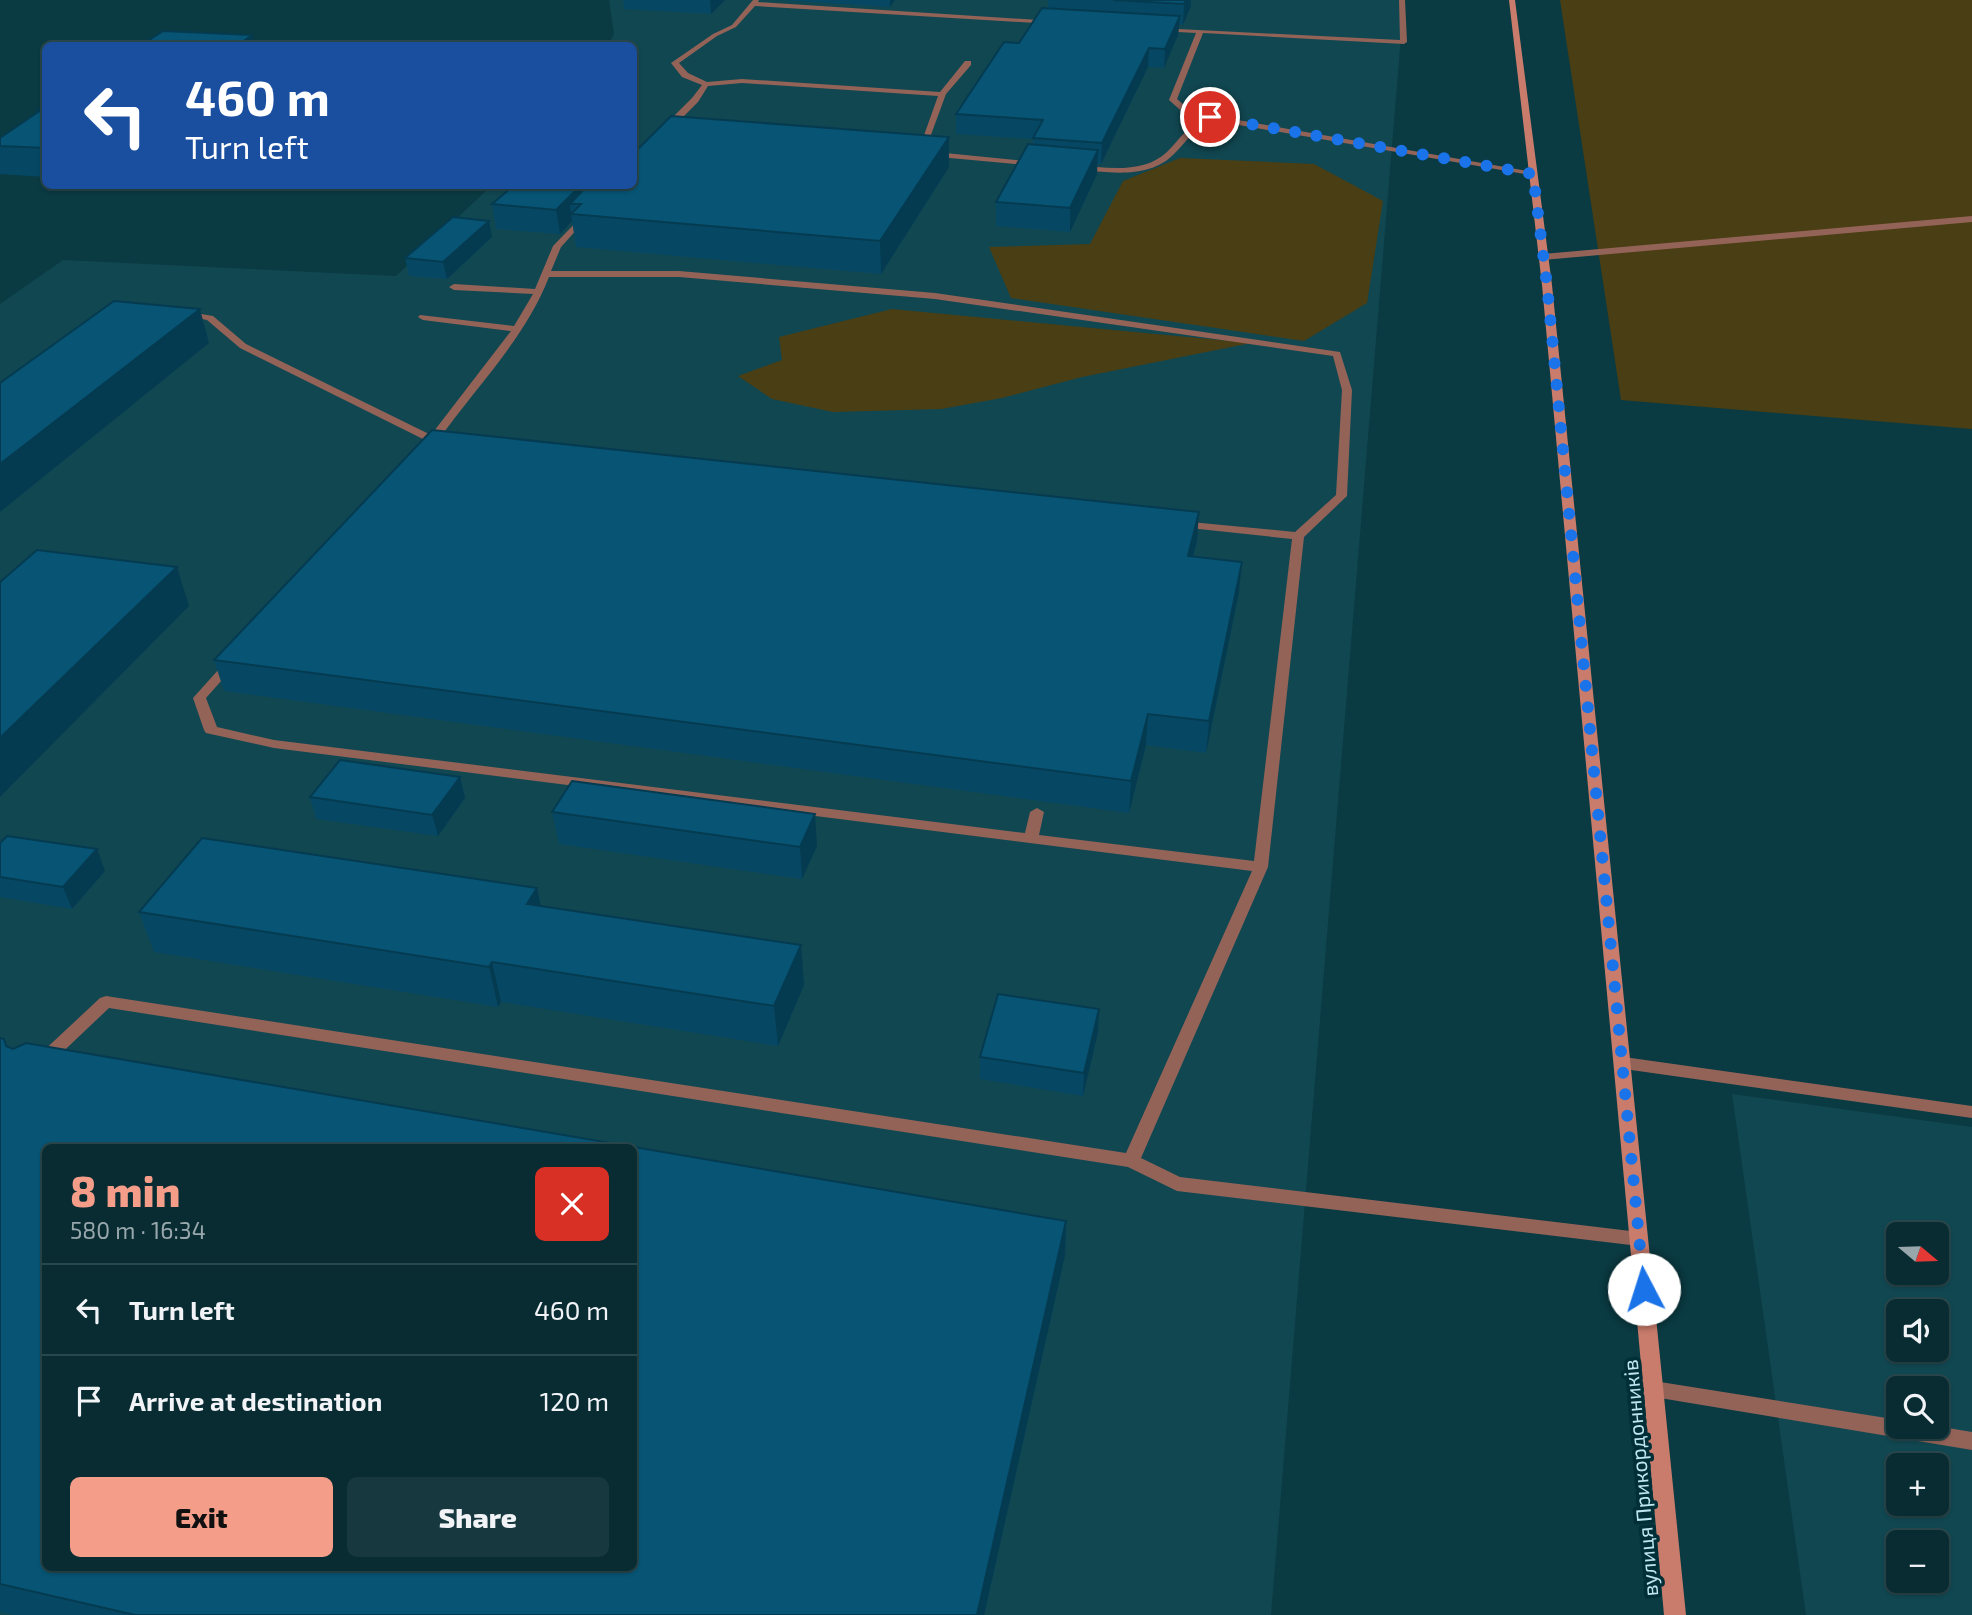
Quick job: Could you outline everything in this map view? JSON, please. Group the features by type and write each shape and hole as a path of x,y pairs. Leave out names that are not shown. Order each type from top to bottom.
{"street":[{"path":"1146,28 1404,42 1402,0"},
{"name":"вулиця Прикордонників","path":"1512,0 1543,257 1675,1615"},
{"path":"942,94 742,81 706,84 685,75 675,63 715,35 734,26 754,2 1065,23"},
{"path":"1200,32 1173,100 1190,114 1533,174"},
{"path":"921,157 942,94 968,63"},
{"path":"674,134 659,136 695,100 706,84"},
{"path":"1071,167 1151,167 1170,155 1185,132 1210,117"},
{"path":"908,152 921,157 1045,165"},
{"path":"169,312 210,318 243,346 430,448 517,329 538,292 557,246 594,206"},
{"path":"1543,257 1972,219"},
{"path":"546,274 679,274 935,296 1337,354 1348,390 1341,496 1298,536 1261,867 1131,1161"},
{"path":"454,286 538,292"},
{"path":"423,317 517,329"},
{"path":"1173,524 1298,536"},
{"path":"244,649 199,698 211,730 274,744 1261,867"},
{"path":"1031,839 1037,812"},
{"path":"30,1074 106,1002 1131,1161 1177,1184 1639,1239"},
{"path":"1623,1063 1972,1112"},
{"path":"1654,1389 1972,1441"}],"shaded area":[{"path":"609,0 1404,0 1271,1615 0,1615 0,304 63,260 396,276 488,189 637,189 637,42 610,42 614,34"},
{"path":"1560,0 1972,0 1972,429 1621,400"},
{"path":"1180,158 1314,164 1383,201 1367,303 1304,341 1011,298 989,247 1090,244 1123,181"},
{"path":"892,309 1251,343 941,409 833,412 772,399 738,376 782,360 779,337"},
{"path":"1732,1094 1972,1127 1972,1615 1806,1615"}],"building":[{"path":"1113,0 1186,0 1184,4"},
{"path":"1042,8 1180,16 1165,49 1149,48 1102,143 1033,138 1043,120 956,114 1004,42 1019,43"},
{"path":"163,31 252,35 242,42 146,42"},
{"path":"42,108 42,148 0,146 0,138 41,110 38,110"},
{"path":"671,116 949,137 880,241 571,214 581,204 570,204 584,189 637,189 637,150"},
{"path":"1028,144 1098,150 1070,208 996,202"},
{"path":"510,189 577,189 556,210 492,204"},
{"path":"453,217 489,221 443,262 405,258"},
{"path":"114,301 200,309 0,464 0,383"},
{"path":"432,430 1199,512 1188,556 1242,562 1209,721 1148,714 1131,781 214,660"},
{"path":"37,550 177,567 0,738 0,582"},
{"path":"340,760 460,777 432,815 310,797"},
{"path":"572,781 815,814 800,847 552,812"},
{"path":"7,836 97,849 63,887 0,877 0,843"},
{"path":"202,838 537,888 527,904 801,945 774,1006 492,962 489,967 139,912"},
{"path":"998,994 1099,1009 1084,1073 980,1057"},
{"path":"0,1038 4,1039 6,1046 13,1049 26,1043 616,1144 42,1144 42,1571 637,1571 637,1148 1066,1221 977,1615 135,1615 0,1584"}],"route":[{"path":"1210,117 1533,174 1547,285 1644,1289"}]}
